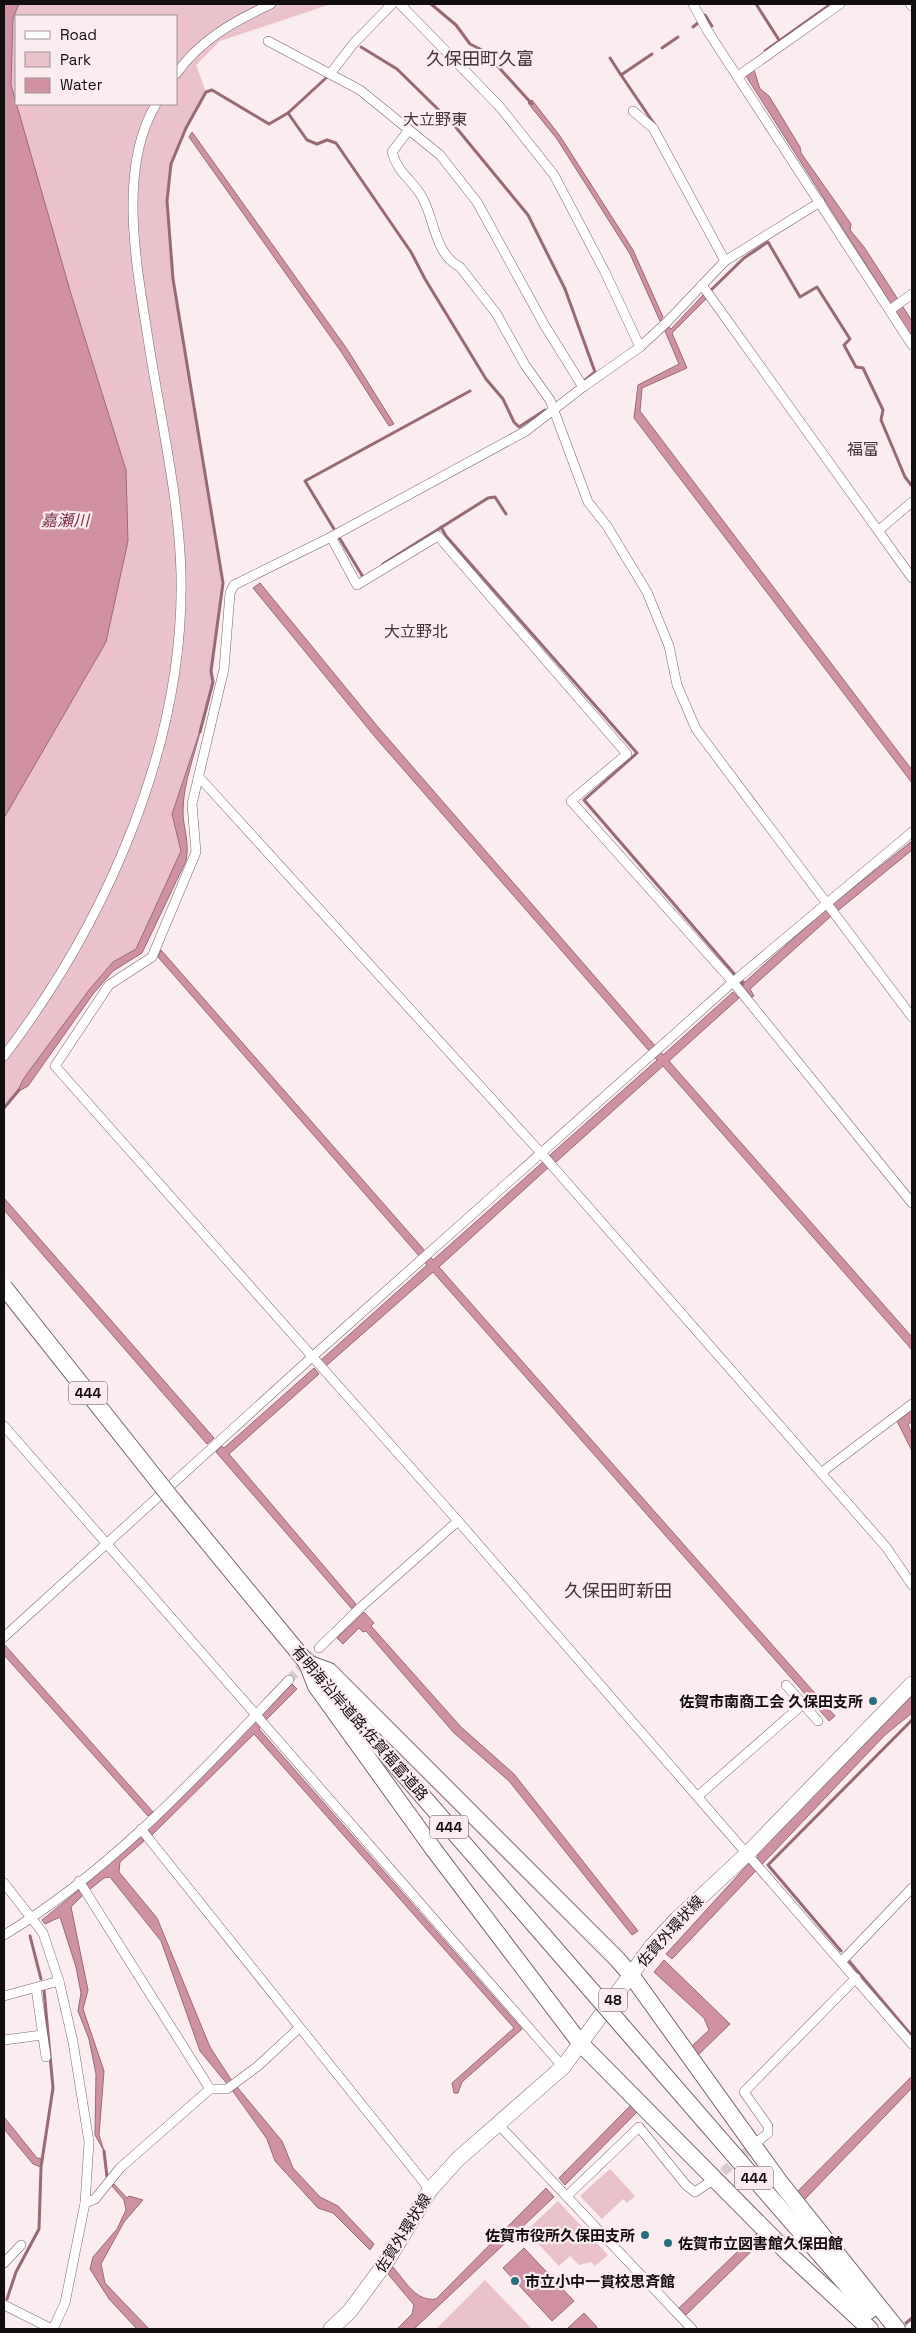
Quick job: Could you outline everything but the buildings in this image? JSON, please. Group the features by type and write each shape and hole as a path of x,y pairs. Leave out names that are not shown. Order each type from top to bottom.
{"highway":[{"name":"有明海沿岸道路;佐賀福富道路","path":"4,1287 172,1499 307,1663 885,2329"},
{"path":"307,1663 329,1671 631,1975 779,2181 906,2328"},
{"path":"307,1663 321,1694 434,1850 581,2044 789,2254 870,2329"}],"main road":[{"name":"佐賀外環状線","path":"331,2329 350,2311 387,2261 430,2190 458,2159 564,2067 652,1946 677,1919 750,1855 912,1684"}],"street":[{"path":"178,72 209,38 271,4"},
{"path":"330,74 354,42 392,4"},
{"path":"400,4 500,107 554,175 606,272 640,347"},
{"path":"693,4 742,72 820,202 912,345"},
{"path":"742,72 840,4"},
{"path":"268,41 360,90 408,131 440,155 477,202 545,326 580,383"},
{"path":"4,1056 62,975 110,880 125,847 151,772 167,711 180,624 181,572 174,507 134,235 137,160 143,134 156,105"},
{"path":"633,111 653,128 725,261"},
{"path":"408,131 392,152 396,166 414,185 423,198 442,248 454,264 460,267 496,313 525,365 550,400 588,502 607,526 647,592 669,646 677,685 696,729 912,1017"},
{"path":"820,202 725,261 706,290 640,347 580,383 554,411 526,431 334,534 234,585 230,593 224,669 192,804 196,852 152,957 109,985 55,1066 458,1521 842,1960 912,2044"},
{"path":"706,290 912,578"},
{"path":"890,310 912,294"},
{"path":"878,530 912,502"},
{"path":"334,534 357,585 438,536 627,754 571,801 735,985 912,1203"},
{"path":"199,776 543,1154 822,1472 886,1547 912,1585"},
{"path":"4,1637 107,1542 314,1359 421,1260 543,1154 655,1052 735,985 827,902 912,832"},
{"path":"822,1472 912,1404"},
{"path":"4,1426 564,2067"},
{"path":"319,1648 361,1607 458,1521"},
{"path":"4,1935 33,1918 142,1828 289,1680"},
{"path":"786,1685 818,1721"},
{"path":"698,1796 803,1704"},
{"path":"142,1828 299,2028 430,2190"},
{"path":"79,1881 210,2089"},
{"path":"4,1883 33,1918 43,1934 59,1981 73,2042 89,2142 85,2203 65,2303 52,2329 4,2305"},
{"path":"842,1960 912,1888"},
{"path":"756,2143 768,2133 768,2126 744,2092 856,1978"},
{"path":"4,1996 59,1981"},
{"path":"36,1988 46,2057"},
{"path":"85,2203 95,2199 120,2168 210,2089 227,2089 258,2066 299,2028"},
{"path":"4,2040 42,2035"},
{"path":"498,2124 692,2329"},
{"path":"567,2196 639,2127 686,2185 695,2192 710,2182"},
{"path":"4,2263 21,2245"}],"green space":[{"path":"4,4 331,4 220,41 196,65 206,92 186,128 171,164 167,201 173,279 223,583 211,671 213,682 201,728 172,813 181,851 136,949 113,962 89,990 4,1109 4,770 106,642 128,541 126,470 71,294 31,196 4,101"},
{"path":"610,2169 635,2196 627,2203 623,2199 602,2219 580,2196"},
{"path":"558,2201 608,2255 595,2266 591,2262 579,2265 570,2256 559,2266 526,2231"},
{"path":"485,2280 532,2329 436,2329"}],"water":[{"name":"嘉瀬川","path":"4,4 19,4 13,18 11,85 15,105 17,105 71,294 126,470 128,541 106,642 4,818"},
{"path":"754,70 760,89 769,96 800,147 801,153 851,224 850,230 864,247 912,321 912,337 746,76"},
{"path":"532,100 560,136 633,250 663,317 660,321 630,254 557,139 528,103"},
{"path":"192,132 347,349 394,424 389,426 342,353 189,137"},
{"path":"703,295 707,298 672,333 687,368 642,388 640,411 912,770 912,783 634,418 638,385 679,364 665,331 669,327 671,329"},
{"path":"260,583 378,727 663,1055 733,992 739,998 669,1061 912,1337 912,1350 663,1066 556,1162 550,1155 657,1060 375,737 253,588"},
{"path":"201,728 187,780 184,801 183,817 187,841 186,861 142,953 113,971 93,994 28,1086 17,1092 24,1078 89,990 113,962 136,949 181,851 172,814"},
{"path":"912,841 912,850 829,918 750,989 754,996 752,997 747,991 745,992 740,982 742,980 745,982 824,911"},
{"path":"161,950 433,1260 544,1161 549,1167 439,1267 835,1716 829,1721 433,1272 326,1366 321,1360 427,1265 158,957"},
{"path":"4,1198 214,1438 207,1444 4,1210"},
{"path":"314,1368 319,1374 229,1454 356,1604 352,1609 216,1452 221,1446 224,1448"},
{"path":"912,1410 912,1421 908,1425 912,1434 912,1451 897,1421"},
{"path":"364,1612 374,1623 371,1626 461,1727 514,1774 638,1931 632,1935 509,1781 454,1733 366,1631 363,1632 359,1628 343,1644 337,1638"},
{"path":"4,1644 153,1812 148,1816 4,1655"},
{"path":"292,1684 297,1689 266,1720 262,1715"},
{"path":"912,1696 912,1713 885,1735 672,1959 666,1954 750,1862 758,1857 758,1853"},
{"path":"256,1721 260,1727 259,1729 522,2029 462,2082 458,2093 454,2093 452,2083 514,2028 254,1734 152,1835 148,1829"},
{"path":"141,1836 144,1841 120,1862 119,1872 157,1918 210,2047 232,2081 228,2085 200,2051 161,1941 110,1877 104,1878 89,1890 86,1884"},
{"path":"79,1890 83,1895 71,1907 88,1990 83,2009 104,2071 99,2135 104,2151 95,2135 96,2074 89,2039 78,2011 81,1993 76,1967 60,1917 45,1924 42,1920"},
{"path":"664,1960 730,2024 697,2056 690,2048 709,2030 704,2018 654,1972"},
{"path":"912,2076 912,2088 804,2200 797,2192"},
{"path":"237,2087 282,2141 293,2168 320,2197 338,2206 374,2244 370,2250 333,2213 318,2208 275,2161 267,2139 232,2090"},
{"path":"632,2104 638,2111 565,2185 559,2178"},
{"path":"4,2117 37,2158 43,2159 41,2167 33,2164 4,2129"},
{"path":"114,2184 127,2198 129,2196 143,2200 124,2222 101,2264 105,2283 149,2329 137,2329 109,2299 90,2269 93,2257 117,2229 126,2210 124,2200 112,2186"},
{"path":"546,2188 554,2197 414,2329 397,2329 412,2314 414,2305 388,2274 393,2267 417,2294 429,2299 436,2299"},
{"path":"758,2232 765,2238 686,2315 679,2308"},
{"path":"524,2248 574,2301 552,2321 503,2268"},
{"path":"584,2313 597,2327 595,2329 567,2329"}],"waterway":[{"path":"431,4 456,25 470,44 484,51 532,104"},
{"path":"756,4 779,40"},
{"path":"765,51 831,4"},
{"path":"705,15 712,26"},
{"path":"693,27 699,22"},
{"path":"662,48 678,37"},
{"path":"361,47 397,69 454,125 528,215 565,289 595,372 584,381"},
{"path":"652,54 621,75 657,128"},
{"path":"610,58 621,75"},
{"path":"200,732 213,682 211,671 223,583 173,279 167,201 171,164 186,128 206,92 212,90 269,124 288,113 326,78"},
{"path":"288,113 307,140 317,144 327,140 336,143 411,252 425,279 486,379 503,399 514,422 519,427 545,410"},
{"path":"708,293 744,258 768,242 800,297 817,287 850,339 844,345 856,367 863,368 883,410 881,420 905,477 912,486"},
{"path":"363,577 305,481 470,391"},
{"path":"383,564 488,498 495,497 506,514"},
{"path":"441,527 446,536 637,753 584,800 743,984"},
{"path":"4,1108 19,1090"},
{"path":"841,1951 768,1865 912,1720"},
{"path":"30,1936 41,1979"},
{"path":"849,1961 912,2036"},
{"path":"7,2299 16,2272 39,2229 41,2167 53,2088 44,1990"},
{"path":"104,2151 107,2177"},
{"path":"906,2323 912,2318"}],"tunnel":[{"path":"289,1680 319,1648"},
{"path":"713,2181 756,2143"}],"place":[{"name":"佐賀市南商工会 久保田支所","path":"873,1701"},
{"name":"佐賀市役所久保田支所","path":"645,2235"},
{"name":"佐賀市立図書館久保田館","path":"668,2243"},
{"name":"市立小中一貫校思斉館","path":"515,2281"}],"district":[{"name":"久保田町久富","path":"480,58"},
{"name":"大立野東","path":"435,119"},
{"name":"福富","path":"863,449"},
{"name":"大立野北","path":"416,631"},
{"name":"久保田町新田","path":"618,1590"}]}
